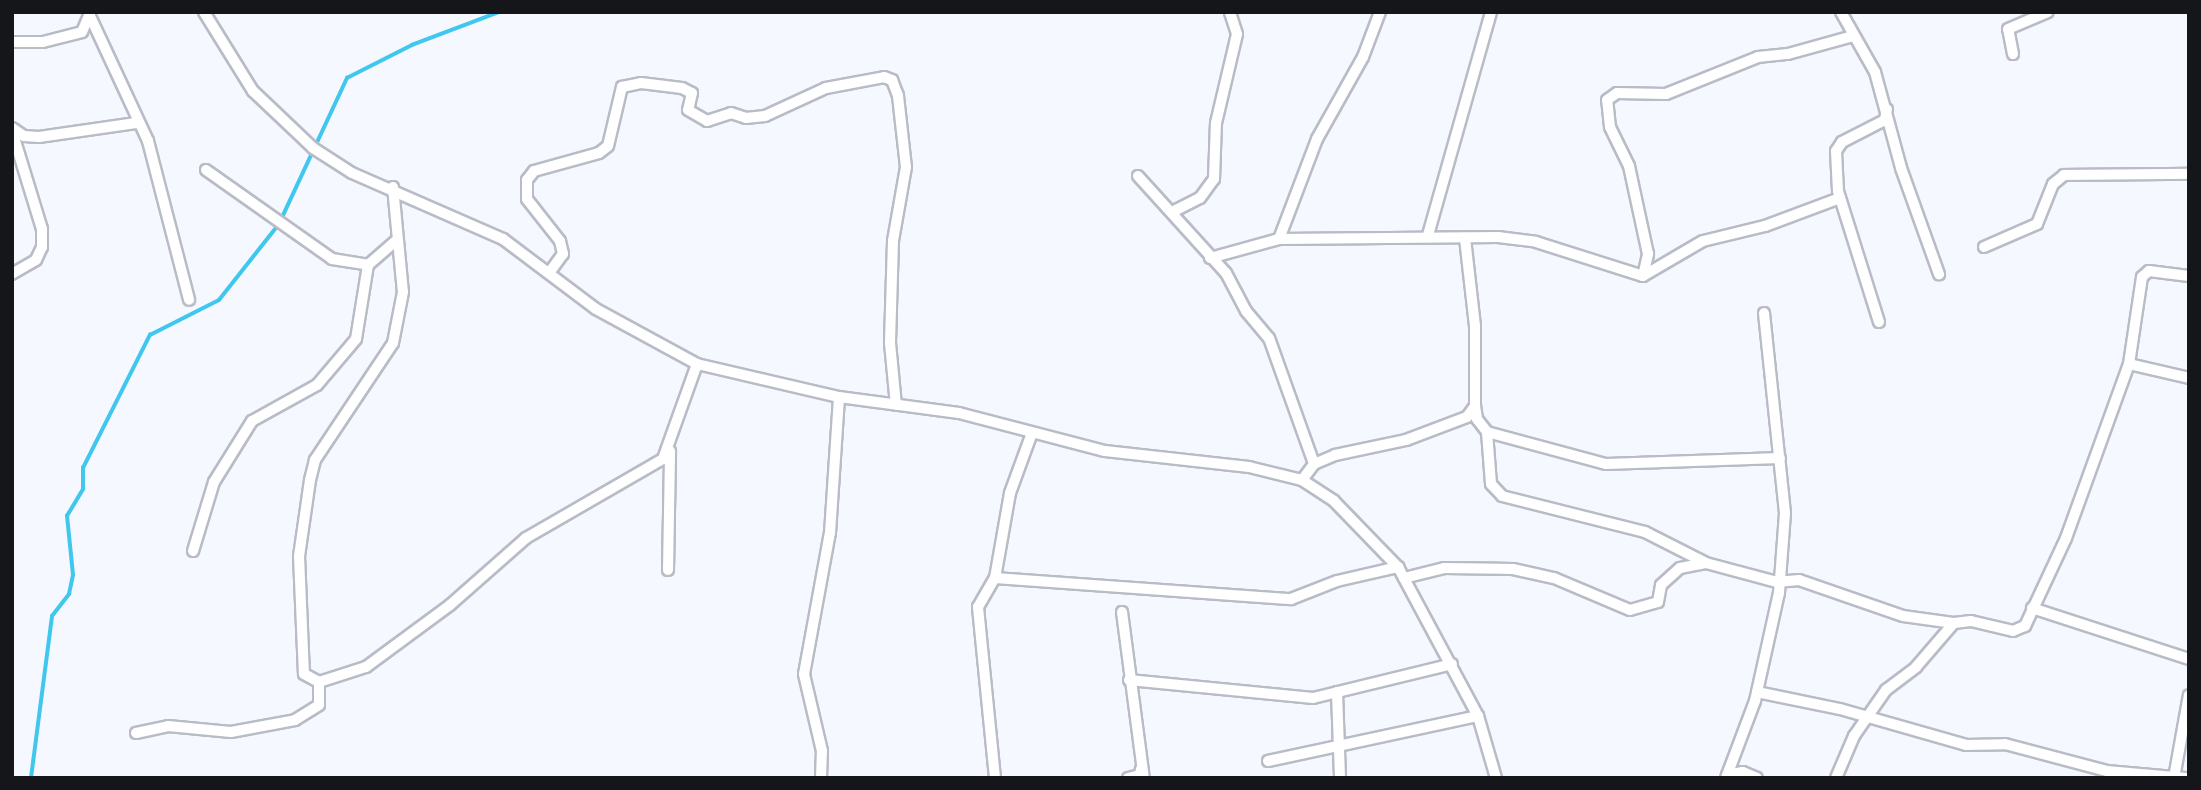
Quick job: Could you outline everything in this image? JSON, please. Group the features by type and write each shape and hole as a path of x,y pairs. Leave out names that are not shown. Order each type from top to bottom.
{"street":[{"path":"204,12 253,91 313,148 352,173 393,187 503,239 630,330 697,364 839,397 959,413 1105,451 1249,467 1302,480 1334,501 1398,567 1478,716 1496,778"},
{"path":"1172,212 1200,198 1214,178 1216,123 1237,34 1230,12"},
{"path":"1279,239 1317,139 1363,57 1380,12"},
{"path":"1428,235 1491,12"},
{"path":"1841,12 1853,36 1866,51 1887,107 1901,167 1939,274"},
{"path":"2013,54 2008,29 2048,12"},
{"path":"12,42 43,42 82,32 90,14"},
{"path":"90,14 151,152 190,300"},
{"path":"1643,276 1647,254 1629,166 1610,127 1607,100 1618,93 1666,93 1758,57 1788,54 1853,36"},
{"path":"549,273 563,254 560,241 527,199 527,180 534,171 599,153 608,146 622,87 640,83 682,88 692,93 688,110 707,121 731,113 746,118 765,116 826,88 884,77 892,80 898,96 906,167 893,241 890,343 896,405"},
{"path":"1879,322 1840,198 1836,152 1842,142 1885,120 1887,107"},
{"path":"12,130 24,136 39,137 136,123"},
{"path":"12,130 42,229 42,247 36,260 12,274"},
{"path":"206,170 332,259 368,265"},
{"path":"1984,247 2037,223 2053,184 2064,175 2189,174"},
{"path":"1138,176 1226,273 1246,311 1269,338 1314,464"},
{"path":"393,187 396,241 403,292 393,344 315,460 310,480 299,556 304,674 319,682 366,667 450,605 526,538 589,498 647,472 670,447"},
{"path":"1210,258 1279,239 1428,235 1536,242 1643,276 1703,241 1765,226 1840,198"},
{"path":"1465,238 1475,326 1475,406 1478,419 1487,432 1491,484 1502,496 1645,532 1706,563 1777,582 1799,580 1903,616 1954,623 1970,621 2018,632 2066,538 2129,364 2142,277 2149,271 2189,276"},
{"path":"193,551 214,482 252,421 317,385 356,339 368,265 396,241"},
{"path":"1726,776 1757,692 1774,625 1785,513 1764,313"},
{"path":"668,570 670,447 697,364"},
{"path":"2129,364 2189,378"},
{"path":"821,778 822,751 804,674 830,533 839,397"},
{"path":"1302,480 1314,464 1335,455 1406,440 1467,417 1475,406"},
{"path":"1487,432 1606,464 1780,457"},
{"path":"996,778 978,607 995,578 1010,493 1032,433"},
{"path":"1404,578 1444,568 1513,569 1554,578 1630,610 1658,602 1661,585 1680,568 1706,563"},
{"path":"995,578 1291,599 1337,580 1398,567"},
{"path":"2032,608 2189,659"},
{"path":"1122,612 1130,649 1129,680 1143,773 1128,778"},
{"path":"1836,778 1865,717 1886,690 1916,667 1954,623"},
{"path":"1129,680 1313,698 1452,664"},
{"path":"136,733 167,726 232,732 295,720 319,705 319,682"},
{"path":"1337,692 1340,778"},
{"path":"1757,692 1865,717 1966,745 2005,744 2107,771 2186,778"},
{"path":"2174,777 2189,695"},
{"path":"1268,761 1478,716"},
{"path":"1726,776 1743,772 1757,778"}],"waterway":[{"path":"31,778 52,616 69,594 73,575 67,516 83,489 83,468 150,335 219,300 279,224 347,78 412,45 499,12"}]}
